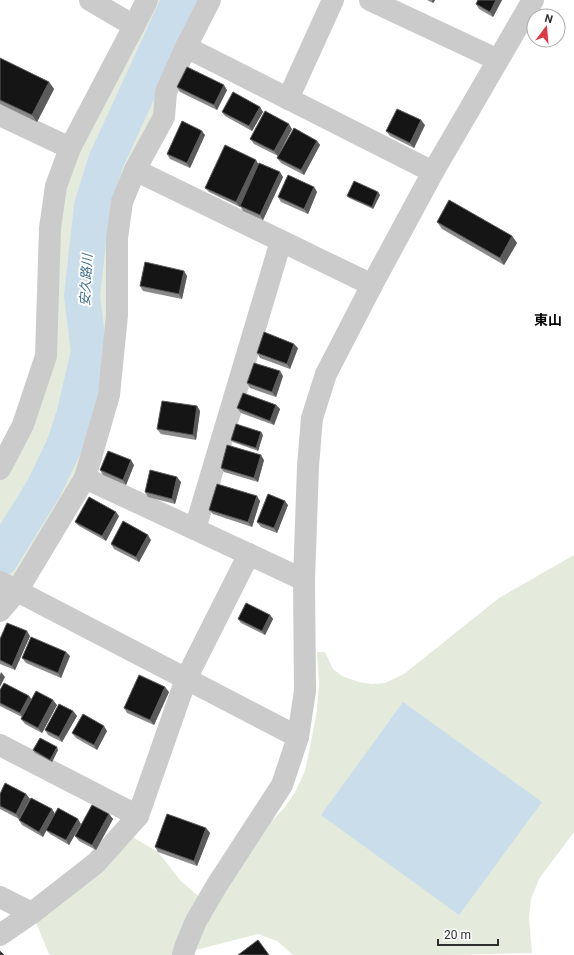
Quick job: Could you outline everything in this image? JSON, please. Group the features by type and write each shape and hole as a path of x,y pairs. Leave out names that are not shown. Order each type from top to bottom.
{"street":[{"path":"90,0 134,26"},
{"path":"0,469 23,425 46,356 50,228 56,186 70,148 147,0"},
{"path":"0,611 8,586 85,478 109,395 118,315 117,238 122,202 135,170 164,117 166,92 210,0"},
{"path":"288,99 334,0"},
{"path":"370,0 498,60"},
{"path":"183,955 196,921 217,885 282,785 298,737 305,691 304,580 308,466 312,418 326,374 433,172 533,0"},
{"path":"186,48 433,172"},
{"path":"0,115 70,148"},
{"path":"135,170 372,285"},
{"path":"195,529 281,241"},
{"path":"85,478 304,580"},
{"path":"0,935 32,913 96,863 138,816 186,679 249,554"},
{"path":"8,586 298,737"},
{"path":"0,745 138,816"},
{"path":"0,897 32,913"}],"green space":[{"path":"147,0 210,0 121,212 112,344 85,478 0,611 0,464 46,356 59,178"},
{"path":"574,555 574,832 539,879 531,899 529,917 532,953 454,955 293,955 277,941 258,934 184,953 183,955 49,954 32,913 124,832 158,852 180,880 198,896 184,951 230,865 285,807 295,792 305,771 317,710 319,683 317,652 325,652 333,669 342,676 359,682 371,684 385,683 404,674 499,598"}],"water":[{"path":"403,702 542,802 459,915 321,815"}],"building":[{"path":"478,0 496,0 490,12 476,4"},
{"path":"0,58 49,82 32,115 0,100"},
{"path":"187,67 224,85 214,105 177,87"},
{"path":"233,92 260,107 249,126 222,112"},
{"path":"397,109 421,120 410,143 386,131"},
{"path":"265,111 289,124 274,151 250,139"},
{"path":"182,121 202,131 187,163 167,154"},
{"path":"294,128 317,141 301,170 277,158"},
{"path":"225,145 256,160 236,202 205,188"},
{"path":"259,163 280,172 260,215 240,206"},
{"path":"288,175 314,187 304,209 278,197"},
{"path":"354,181 378,192 372,207 347,196"},
{"path":"449,200 512,236 500,258 437,222"},
{"path":"145,262 184,271 179,294 140,286"},
{"path":"264,332 294,344 287,364 257,353"},
{"path":"254,363 280,371 272,392 247,383"},
{"path":"243,393 276,405 270,421 237,408"},
{"path":"162,401 197,406 193,435 157,429"},
{"path":"236,424 261,432 256,448 231,440"},
{"path":"227,445 261,455 254,478 221,468"},
{"path":"108,451 131,460 123,480 100,470"},
{"path":"150,470 177,477 172,499 145,492"},
{"path":"217,484 257,496 248,522 209,510"},
{"path":"268,494 285,501 274,528 257,522"},
{"path":"89,497 116,512 102,536 75,522"},
{"path":"123,521 148,535 136,557 111,544"},
{"path":"246,603 270,615 262,631 238,619"},
{"path":"7,623 27,631 12,666 0,660 0,639"},
{"path":"31,637 66,652 58,673 22,658"},
{"path":"139,675 165,687 150,720 124,708"},
{"path":"4,683 29,696 20,713 0,703 0,690"},
{"path":"36,691 53,700 38,728 21,719"},
{"path":"59,704 73,711 59,737 45,730"},
{"path":"83,714 104,726 94,745 72,733"},
{"path":"40,738 57,747 50,760 33,750"},
{"path":"5,783 26,794 16,814 0,806 0,794"},
{"path":"31,798 52,809 39,832 19,820"},
{"path":"92,805 109,814 92,845 75,836"},
{"path":"58,808 78,819 66,840 46,830"},
{"path":"167,814 206,828 194,861 155,847"},
{"path":"258,940 269,955 238,955"}],"waterway":[{"name":"安久路川","path":"0,559 44,488 64,446 74,416 89,352 82,296 92,206 106,161 180,0"}],"district":[{"name":"東山","path":"548,320"}]}
